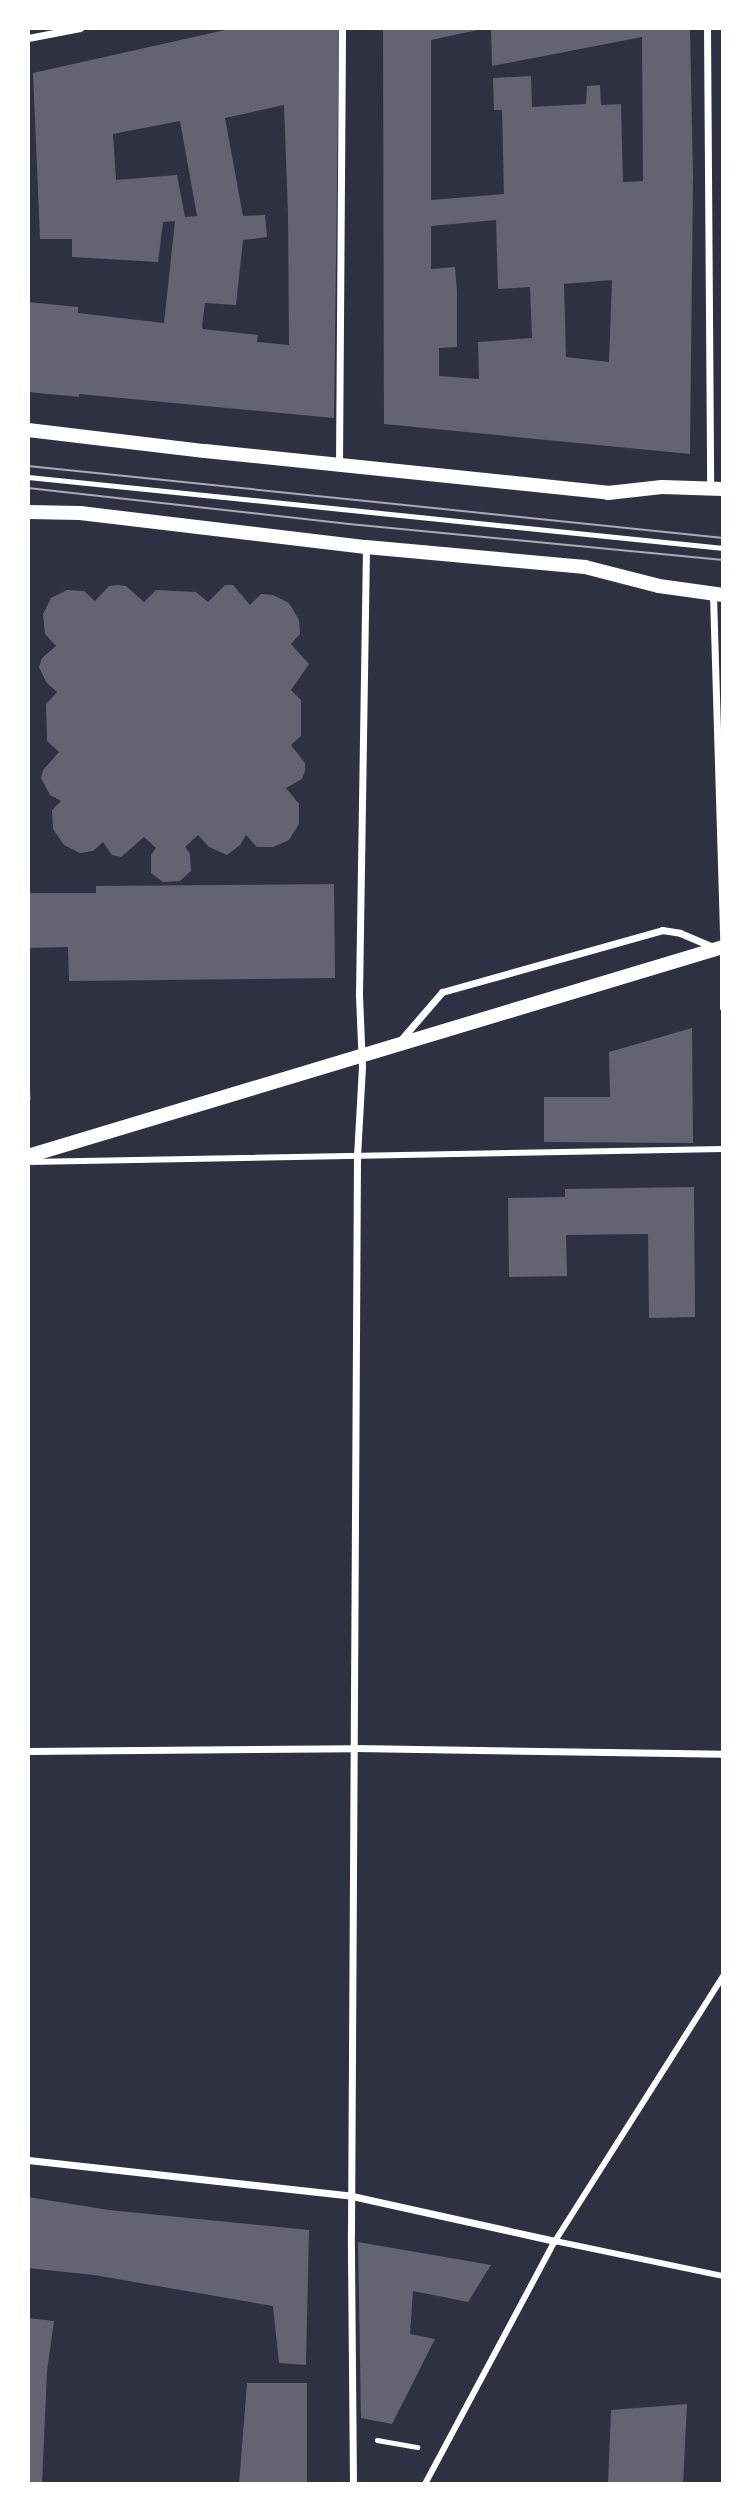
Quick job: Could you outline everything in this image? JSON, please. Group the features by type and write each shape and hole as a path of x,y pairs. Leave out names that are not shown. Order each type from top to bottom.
{"main road":[{"path":"28,430 339,466 608,492 662,486 717,488"},
{"path":"28,512 80,513 366,547 585,567 718,595"},
{"path":"28,1156 721,947"}],"street":[{"path":"28,38 80,28"},
{"path":"339,466 342,28"},
{"path":"707,28 717,488"},
{"path":"353,2484 357,1157 363,1056 359,994 366,547"},
{"path":"718,595 723,1008"},
{"path":"396,1046 442,992 662,930 680,933 721,947"},
{"path":"28,1162 723,1149"},
{"path":"28,1751 355,1748 723,1754"},
{"path":"425,2484 555,2241 723,1976"},
{"path":"28,2160 352,2196 723,2276"}],"lane":[{"path":"28,477 723,548"}],"path":[{"path":"353,2435 396,2445 443,2449"}],"building":[{"path":"234,28 339,28 334,418 79,394 79,397 28,392 28,302 78,307 78,313 164,323 175,221 163,222 158,262 72,257 72,239 40,239 33,73","holes":["284,105 288,213 289,345 257,342 258,335 203,329 202,326 205,303 236,305 243,240 267,237 265,215 243,216 225,118","180,121 197,216 185,217 177,175 116,180 113,134"]},
{"path":"383,28 487,28 431,40 431,200 504,194 502,110 494,110 493,78 531,76 532,107 586,104 587,86 600,85 601,105 621,104 623,182 643,181 642,37 492,66 491,28 690,28 693,177 690,454 384,424","holes":["496,220 498,289 530,287 532,338 478,342 479,379 439,376 439,348 457,347 457,291 455,267 431,269 431,226","612,280 609,362 566,357 564,284"]},
{"path":"225,585 233,585 250,605 261,594 273,595 289,603 299,620 300,634 291,644 309,664 291,690 301,700 301,736 291,745 305,763 305,771 302,779 286,788 299,804 299,824 289,840 273,847 257,847 246,835 240,845 227,855 209,847 198,835 185,847 190,854 191,871 180,881 163,882 151,873 151,855 156,848 144,837 121,857 112,855 103,842 93,851 80,853 64,845 53,829 52,810 61,801 50,795 41,778 43,770 59,752 47,741 46,704 57,692 46,682 39,667 42,658 56,646 45,634 43,614 51,598 67,590 84,591 95,601 109,586 126,586 144,602 156,590 196,592 208,602"},
{"path":"334,884 335,978 69,981 68,947 28,948 28,893 96,893 96,886"},
{"path":"692,1028 693,1143 544,1142 544,1097 610,1097 609,1052"},
{"path":"28,1068 31,1100 28,1101"},
{"path":"694,1187 695,1317 649,1318 648,1234 566,1235 567,1276 509,1277 508,1198 565,1197 565,1189"},
{"path":"28,2197 109,2210 309,2230 306,2365 279,2363 273,2306 94,2275 28,2268"},
{"path":"358,2242 491,2265 468,2302 413,2291 410,2334 435,2339 392,2424 361,2418"},
{"path":"28,2318 54,2321 47,2371 42,2484 28,2484"},
{"path":"247,2383 307,2383 307,2484 239,2484"},
{"path":"687,2404 683,2484 608,2484 611,2410"}],"tram line":[{"path":"28,466 723,538"},
{"path":"28,488 349,524 723,560"}]}
